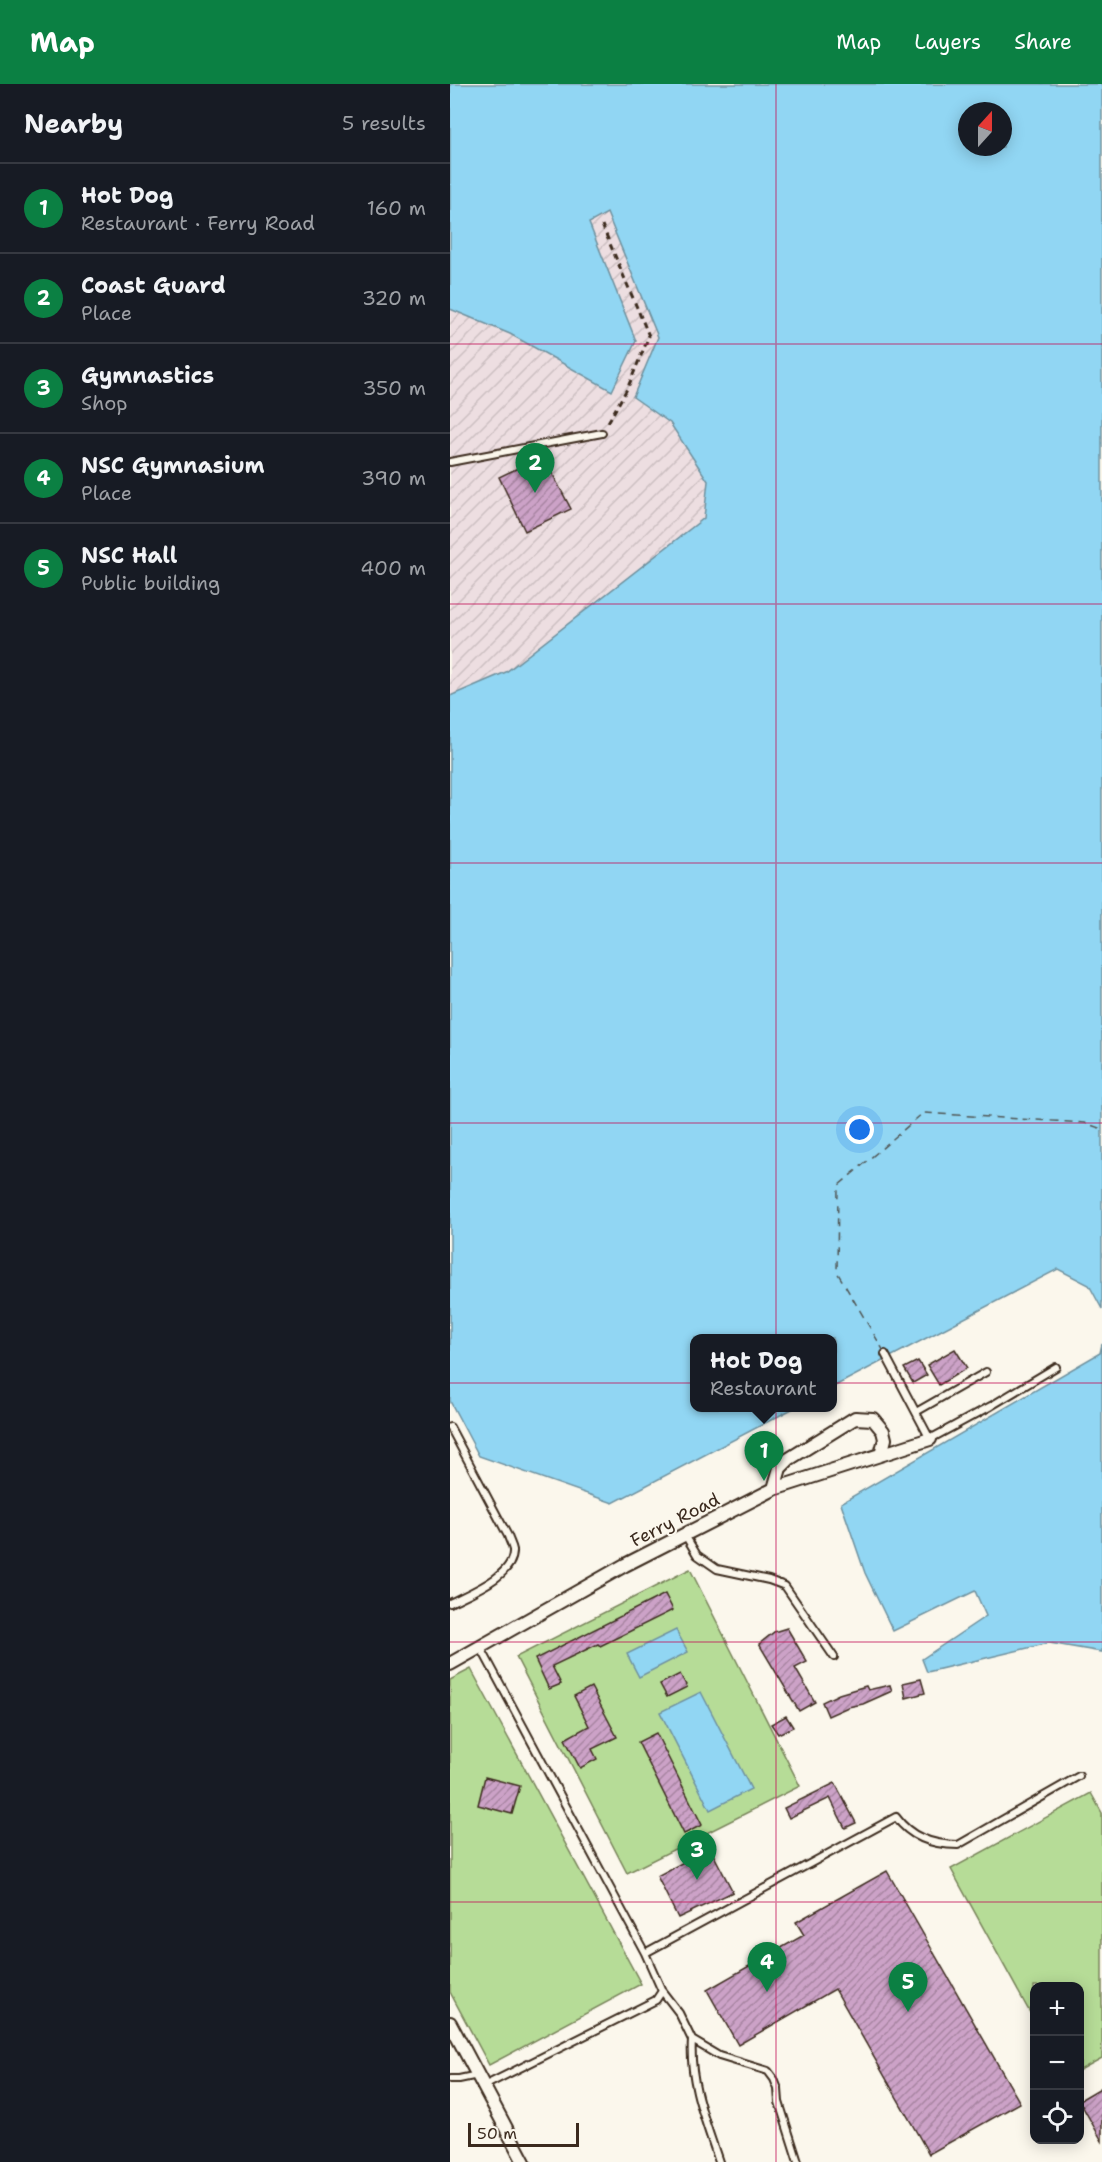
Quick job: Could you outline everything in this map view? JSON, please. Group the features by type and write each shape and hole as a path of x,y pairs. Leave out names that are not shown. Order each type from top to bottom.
{"street":[{"path":"774,1489 780,1468 789,1459 855,1418 873,1419 878,1424 885,1439 881,1454"},
{"name":"Ferry Road","path":"450,1665 625,1565 774,1489 930,1439"},
{"path":"450,2023 524,2162"}],"lane":[{"path":"450,462 602,434"},
{"path":"885,1354 930,1439 1056,1367"},
{"path":"916,1412 986,1372"},
{"path":"450,1427 508,1536 513,1550 509,1566 499,1577 450,1603"},
{"path":"684,1535 697,1555 717,1569 769,1580 786,1587 834,1657"},
{"path":"481,1648 645,1953 662,1991 679,2013 692,2040 690,2061 698,2101 719,2162"},
{"path":"645,1953 896,1817 905,1829 924,1840 945,1845 958,1845 1079,1776"},
{"path":"484,2086 656,2000 662,1991"},
{"path":"692,2040 719,2056 768,2071 778,2089 779,2102 798,2162"},
{"path":"450,2079 478,2075"}],"path":[{"path":"602,225 649,336 628,387 602,434"}],"shaded area":[{"path":"607,212 658,337 633,398 670,423 708,481 704,518 506,672 450,696 450,309 510,334 636,341 589,223"}],"green space":[{"path":"690,1569 800,1786 627,1873 516,1657"},
{"path":"471,1669 641,1984 489,2065 450,1992 450,1680"},
{"path":"1091,1793 1102,1813 1102,2058 1084,2068 1084,1982 1030,1982 1030,2013 951,1869"}],"water":[{"path":"450,84 1102,84 1102,1309 1089,1285 1058,1269 837,1385 837,1334 690,1334 690,1412 786,1412 613,1503 479,1456 450,1401 450,696 506,672 704,518 708,481 670,423 633,397 658,337 607,213 589,223 636,341 612,391 510,334 450,309"},
{"path":"1102,1344 1102,1652 1049,1643 927,1672 922,1659 986,1616 975,1591 893,1631 865,1573 841,1503 1100,1353"},
{"path":"676,1630 688,1652 639,1677 627,1654"},
{"path":"701,1692 751,1789 710,1810 660,1712"}],"building":[{"path":"543,456 571,509 525,531 499,477"},
{"path":"955,1349 967,1368 939,1385 927,1365"},
{"path":"918,1361 927,1375 913,1383 904,1368"},
{"path":"665,1594 673,1610 600,1646 598,1644 552,1666 561,1684 549,1689 535,1659"},
{"path":"787,1628 807,1662 795,1668 815,1702 799,1711 759,1644 774,1632"},
{"path":"680,1674 687,1687 667,1697 660,1684"},
{"path":"921,1679 925,1693 906,1698 903,1683"},
{"path":"890,1685 892,1691 828,1716 822,1702 866,1686 868,1690"},
{"path":"591,1687 617,1737 592,1749 597,1759 580,1768 565,1739 589,1726 574,1696"},
{"path":"786,1716 793,1727 778,1734 771,1724"},
{"path":"656,1733 702,1825 684,1834 638,1742"},
{"path":"485,1777 520,1786 512,1814 478,1805"},
{"path":"835,1783 856,1823 845,1828 830,1798 789,1818 784,1808"},
{"path":"710,1848 733,1892 678,1918 657,1876"},
{"path":"887,1871 1020,2103 929,2154 835,1989 738,2045 707,1990 804,1935 796,1922"},
{"path":"1102,2087 1102,2141 1084,2109 1084,2098"}],"ferry route":[{"path":"885,1353 837,1272 838,1186 923,1113 1085,1123 1102,1129"}],"place":[{"name":"Coast Guard","path":"535,493"},
{"name":"Hot Dog","path":"764,1481"},
{"name":"Gymnastics","path":"697,1880"},
{"name":"NSC Gymnasium","path":"767,1992"},
{"name":"NSC Hall","path":"908,2012"}]}
